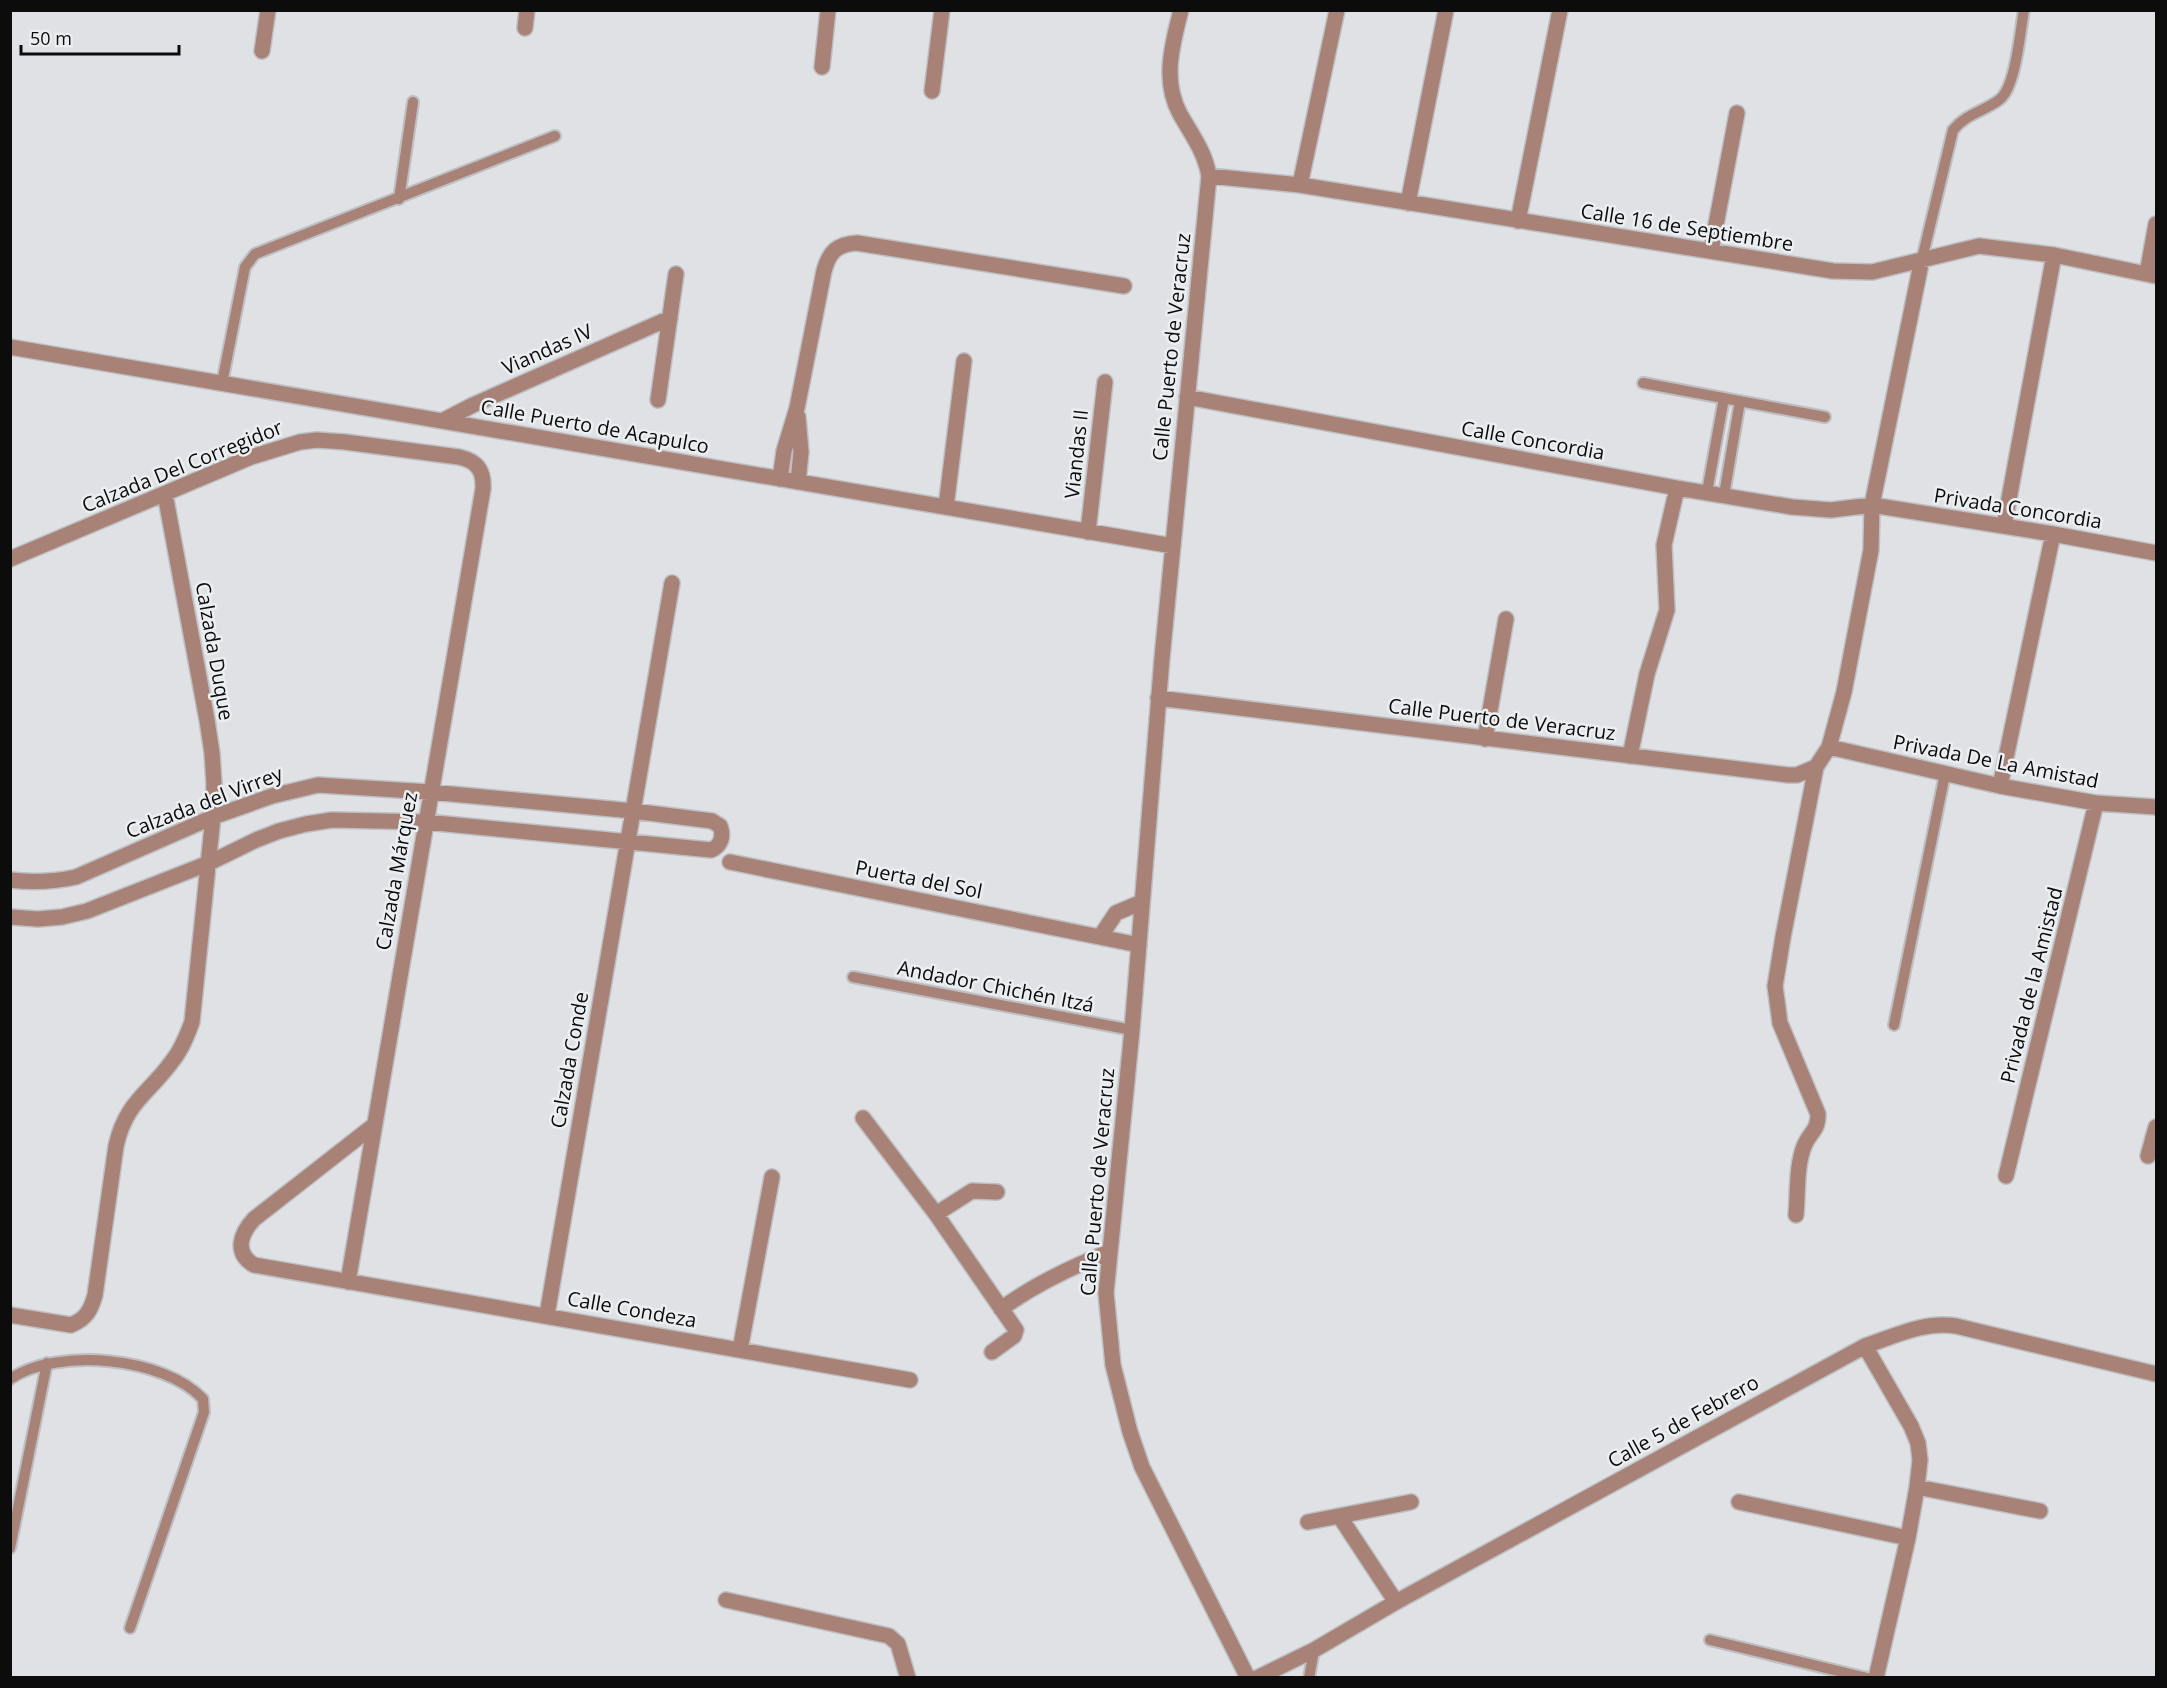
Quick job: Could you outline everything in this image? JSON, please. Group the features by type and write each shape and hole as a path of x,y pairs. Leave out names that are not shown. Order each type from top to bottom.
{"street":[{"path":"262,51 268,10"},
{"path":"525,28 527,10"},
{"path":"822,67 828,10"},
{"path":"932,91 942,10"},
{"name":"Calle Puerto de Veracruz","path":"1180,10 1170,59 1171,89 1179,112 1203,152 1209,176 1158,698 1132,1030 1106,1293 1113,1365 1130,1432 1142,1467 1248,1677"},
{"path":"1300,185 1337,10"},
{"path":"1408,202 1446,10"},
{"path":"1518,221 1560,10"},
{"path":"1711,251 1737,113"},
{"name":"Calle 16 de Septiembre","path":"1209,176 1300,185 1833,272 1856,273 1888,269 1979,246 2054,255 2152,275"},
{"path":"2152,275 2157,224"},
{"path":"780,479 784,451 797,408 824,271 831,253 837,246 857,243 1124,286"},
{"path":"2004,526 2054,255"},
{"path":"1796,1215 1800,1166 1805,1144 1818,1126 1818,1114 1780,1023 1775,986 1816,767 1828,747 1844,692 1871,550 1872,505 1922,259"},
{"path":"658,400 676,274"},
{"name":"Viandas IV","path":"442,421 473,405 670,318"},
{"name":"Calle Puerto de Acapulco","path":"10,347 1173,546"},
{"path":"946,507 964,361"},
{"name":"Viandas II","path":"1088,532 1105,382"},
{"name":"Calle Concordia","path":"1187,397 1677,488 1812,509 1831,510 1872,505"},
{"path":"797,408 801,452 798,482"},
{"name":"Calzada Del Corregidor","path":"10,559 276,448 317,440 459,457 474,462 479,467"},
{"name":"Calzada Márquez","path":"348,1282 483,489 483,474 479,467"},
{"path":"1630,756 1647,674 1667,610 1664,545 1677,488"},
{"name":"Calzada Duque","path":"165,494 212,753 213,817"},
{"name":"Privada Concordia","path":"1872,505 2157,553"},
{"name":"Privada de la Amistad","path":"2000,786 2053,534"},
{"name":"Calzada Conde","path":"547,1315 672,583"},
{"path":"1485,739 1506,619"},
{"name":"Calle Puerto de Veracruz","path":"1158,698 1788,775 1797,775 1816,767"},
{"name":"Privada De La Amistad","path":"1828,747 2000,786 2096,803 2157,807"},
{"name":"Calzada del Virrey","path":"10,880 45,883 76,877 213,817 272,796 318,785 430,792 633,811 717,823 721,829 721,840 711,850 628,841"},
{"name":"Privada de la Amistad","path":"2006,1176 2096,803"},
{"path":"10,1315 71,1325 80,1322 93,1304 119,1133 130,1108 173,1061 192,1022 213,817"},
{"path":"10,917 38,919 62,917 87,911 209,863 256,840 306,824 332,820 426,822 628,841"},
{"name":"Puerta del Sol","path":"730,862 1138,945"},
{"path":"1100,937 1116,913 1142,902"},
{"path":"863,1118 936,1214 1016,1330 1014,1336 992,1352"},
{"name":"Calle Condeza","path":"373,1125 246,1227 240,1246 247,1260 254,1265 910,1380"},
{"path":"2148,1156 2157,1127"},
{"path":"740,1350 772,1178"},
{"path":"936,1214 972,1191 997,1192"},
{"path":"1001,1309 1036,1285 1109,1252"},
{"name":"Calle 5 de Febrero","path":"1257,1677 1314,1650 1396,1602 1865,1346 1918,1328 1943,1324 2157,1374"},
{"path":"1865,1346 1911,1426 1918,1443 1920,1460 1908,1538 1876,1677"},
{"path":"1917,1487 2040,1511"},
{"path":"1308,1522 1411,1502"},
{"path":"1739,1502 1908,1538"},
{"path":"1340,1516 1396,1602"},
{"path":"726,1600 889,1636 898,1644 908,1677"}],"lane":[{"path":"1922,259 1953,130 1961,120 1999,100 2005,93 2013,72 2024,10"},
{"path":"399,199 413,102"},
{"path":"222,383 245,267 255,254 399,199 555,135"},
{"path":"1643,383 1826,417"},
{"path":"1707,492 1724,398"},
{"path":"1724,495 1740,401"},
{"path":"1894,1025 1945,774"},
{"name":"Andador Chichén Itzá","path":"854,977 1132,1030"},
{"path":"10,1379 32,1367 47,1363 110,1362 149,1369 184,1385 203,1399 204,1412 130,1628"},
{"path":"10,1548 47,1363"},
{"path":"1710,1640 1867,1677"},
{"path":"1308,1677 1314,1650"}]}
